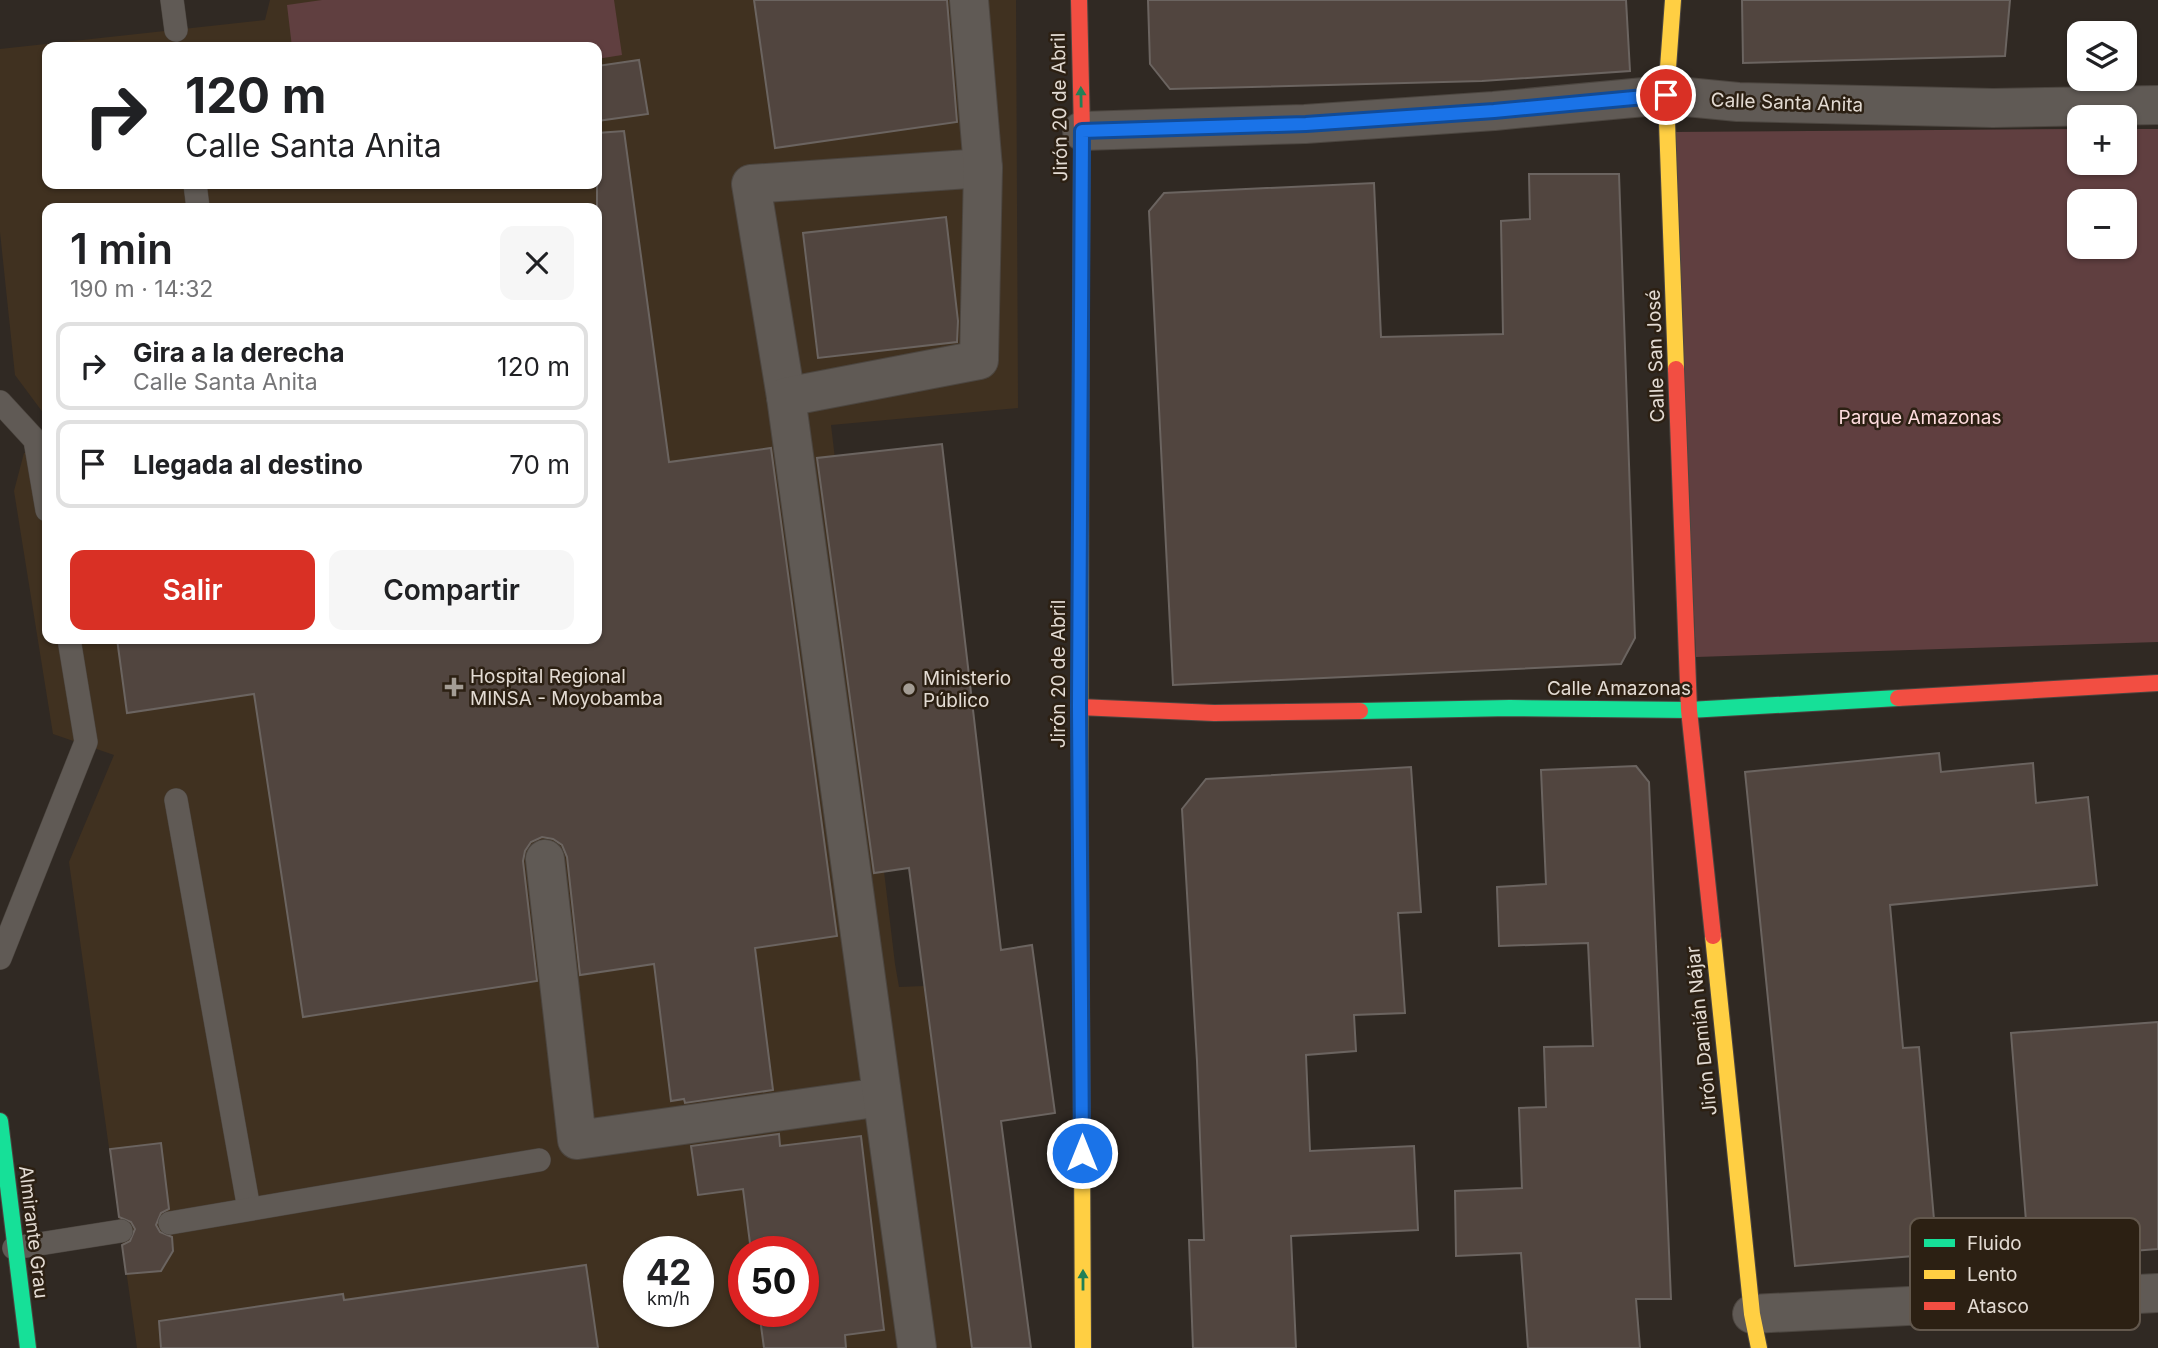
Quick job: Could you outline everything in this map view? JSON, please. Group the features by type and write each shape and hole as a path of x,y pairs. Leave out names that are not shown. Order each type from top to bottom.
{"street":[{"path":"786,397 979,360 983,169 969,0"},
{"name":"Jirón 20 de Abril","path":"1079,0 1082,131 1079,707 1083,1348"},
{"name":"Calle San José","path":"1673,0 1666,95 1689,710"},
{"name":"Calle Santa Anita","path":"1082,131 1306,124 1494,111 1666,95 1738,102 1993,108 2158,105"},
{"path":"916,1348 786,397 751,184 983,169"},
{"name":"Calle Amazonas","path":"1079,707 1214,713 1510,708 1689,710 2158,683"},
{"name":"Jirón Damián Nájar","path":"1689,710 1755,1331"},
{"path":"545,859 577,1140 882,1097"},
{"name":"Almirante Grau","path":"1,1139 28,1348"},
{"path":"2140,1295 2158,1293"},
{"path":"1755,1331 1910,1316"}],"lane":[{"path":"172,0 176,30"},
{"path":"0,402 35,440 42,481"},
{"path":"0,958 86,742 70,644"},
{"path":"176,800 248,1209"},
{"path":"170,1223 539,1160"},
{"path":"15,1248 121,1231"}],"shaded area":[{"name":"Hospital Regional MINSA - Moyobamba","path":"270,0 1016,0 1018,408 831,425 895,964 899,987 924,986 972,1348 137,1348 69,862 114,755 53,734 14,491 24,453 42,447 42,644 602,644 602,203 42,203 42,411 15,375 0,232 0,49 42,44 42,189 602,189 602,42 64,42 265,20"}],"green space":[{"path":"322,0 614,0 622,55 602,58 602,42 291,42 287,5"},
{"name":"Parque Amazonas","path":"2067,129 2067,175 2137,175 2137,129 2158,129 2158,642 1696,657 1671,132"}],"building":[{"path":"754,0 947,0 957,122 775,148"},
{"path":"1148,0 1626,0 1630,71 1482,81 1170,89 1150,64"},
{"path":"1742,0 2010,0 2005,56 1743,63"},
{"path":"639,60 648,114 602,120 602,65"},
{"path":"624,131 669,462 771,448 837,936 755,948 773,1090 685,1103 684,1099 671,1101 654,964 580,975 567,857 562,845 553,839 542,837 531,842 523,861 537,981 303,1017 254,694 127,713 118,644 602,644 602,203 597,203 597,189 602,189 602,133"},
{"path":"1529,174 1619,174 1635,638 1621,664 1173,685 1149,211 1164,193 1374,183 1381,337 1503,334 1501,221 1530,219"},
{"path":"946,217 958,321 957,342 818,358 803,233"},
{"path":"942,444 1001,950 1032,945 1055,1113 1001,1121 1031,1348 972,1348 909,868 874,873 817,458"},
{"path":"1939,753 1941,772 2033,763 2036,803 2088,797 2097,885 1890,905 1903,1048 1919,1047 1934,1218 1910,1218 1910,1256 1795,1266 1745,772"},
{"path":"1636,766 1649,782 1671,1299 1636,1299 1640,1348 1528,1348 1521,1253 1456,1256 1455,1191 1522,1188 1519,1108 1546,1107 1544,1047 1593,1046 1588,943 1499,946 1497,887 1546,884 1541,770"},
{"path":"1411,767 1421,912 1398,913 1405,1013 1354,1015 1356,1051 1306,1055 1310,1151 1414,1146 1418,1230 1291,1236 1296,1348 1193,1348 1189,1240 1204,1240 1197,1061 1182,809 1206,779"},
{"path":"2158,1022 2158,1249 2140,1250 2140,1218 2026,1218 2011,1033"},
{"path":"779,1134 780,1146 861,1136 884,1330 845,1335 846,1348 764,1348 761,1327 819,1327 819,1236 749,1236 743,1189 698,1195 691,1146"},
{"path":"161,1143 169,1209 161,1213 156,1225 160,1232 172,1237 173,1251 161,1271 126,1274 122,1245 130,1241 135,1229 131,1222 119,1217 110,1149"},
{"path":"586,1265 598,1348 161,1348 159,1321 343,1294 344,1300"}],"traffic: fast":[{"path":"1360,711 1510,708 1689,710 1898,698"},
{"path":"0,1121 28,1348"}],"traffic: slow":[{"path":"1673,0 1666,95 1676,369"},
{"path":"1080,815 1081,273"},
{"path":"1713,936 1752,1314 1759,1348"},
{"path":"1082,1149 1083,1348"}],"traffic: jam":[{"path":"1079,0 1081,273"},
{"path":"1676,369 1689,710 1713,936"},
{"path":"1898,698 2158,683"},
{"path":"1079,707 1214,713 1360,711"},
{"path":"1080,815 1082,1149"}],"place":[{"name":"Hospital Regional MINSA - Moyobamba","path":"454,687"},
{"name":"Ministerio Público","path":"909,689"}],"route":[{"path":"1082,1153 1079,707 1082,131 1306,124 1494,111 1666,95"}]}
